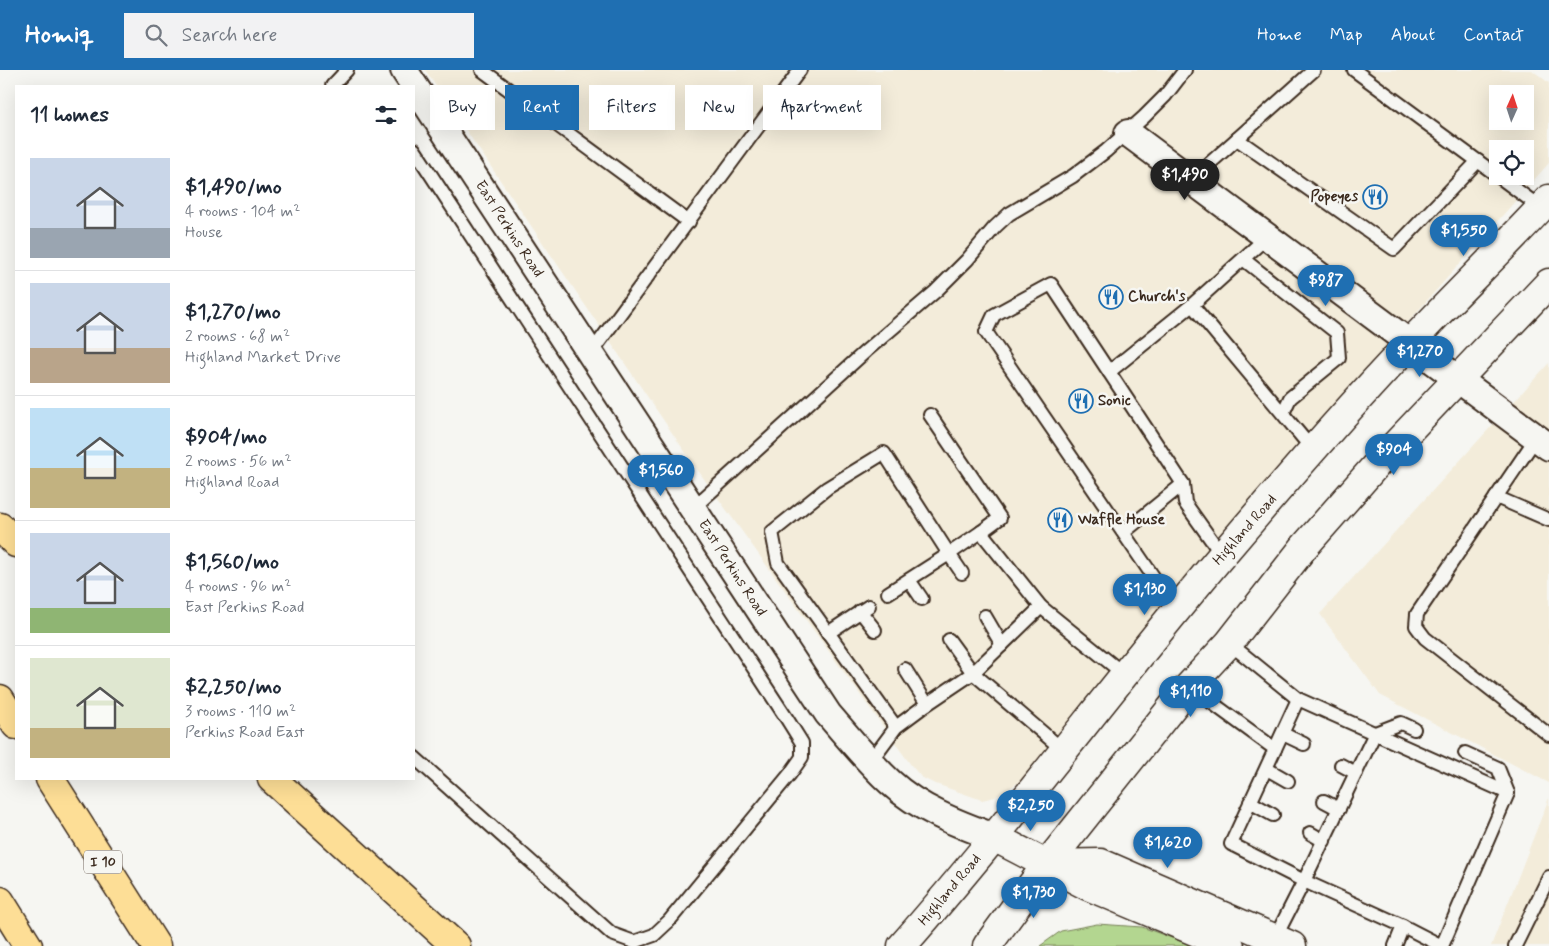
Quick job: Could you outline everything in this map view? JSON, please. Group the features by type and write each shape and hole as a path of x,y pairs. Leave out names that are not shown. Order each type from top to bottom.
{"highway":[{"path":"0,526 15,541"},
{"path":"0,699 15,723"},
{"name":"I 10","path":"51,780 156,946"},
{"path":"273,780 456,946"},
{"path":"0,900 28,946"}],"main road":[{"name":"Highland Road","path":"902,946 941,902 1222,555 1313,450 1410,343 1545,204"},
{"path":"986,946 1047,864 1189,686 1229,642 1304,548 1378,463 1549,283"},
{"path":"994,837 1088,886 1230,946"},
{"path":"1047,864 1101,863 1284,942"}],"street":[{"name":"East Perkins Road","path":"404,70 414,85"},
{"name":"East Perkins Road","path":"415,87 828,714 891,783 924,807 968,828 994,837"},
{"path":"1128,133 1542,443"}],"lane":[{"path":"333,85 348,70"},
{"path":"482,70 689,222"},
{"path":"591,353 800,70"},
{"path":"693,508 936,290 967,260 995,227 1009,214 1073,176 1128,133 1165,96 1185,70"},
{"path":"1191,180 1314,70"},
{"path":"1354,70 1489,169"},
{"path":"1237,139 1394,249 1478,161"},
{"path":"415,151 788,719 802,743 802,757 669,921 654,935 634,942 612,934 415,758"},
{"path":"1513,185 1545,204"},
{"path":"1109,372 1192,305 1267,237"},
{"path":"1243,259 1337,333 1339,358 1290,398 1283,413"},
{"path":"1176,610 986,332 994,315 1052,284 1183,484 1185,503 1222,555"},
{"path":"1192,305 1313,450"},
{"path":"888,593 1000,518 930,414"},
{"path":"1542,443 1496,497 1417,614 1416,626 1425,638 1549,735"},
{"path":"896,727 778,563 772,532 828,488 884,452 962,573"},
{"path":"1124,532 1183,484"},
{"path":"1496,497 1549,520"},
{"path":"981,532 1041,607 1125,675"},
{"path":"909,580 922,599"},
{"path":"870,762 896,727 973,673 1041,607"},
{"path":"828,633 865,608 875,630"},
{"path":"985,616 1002,645"},
{"path":"949,640 973,673 1064,750"},
{"path":"1229,642 1298,699 1508,793"},
{"path":"905,669 927,704"},
{"path":"1189,686 1275,749"},
{"path":"1298,699 1231,844 1304,881 1442,946 1508,793 1498,768 1465,753"},
{"path":"1284,942 1304,881 1375,733 1401,723 1414,729"},
{"path":"1283,734 1304,744"},
{"path":"1341,765 1356,773"},
{"path":"1267,769 1288,781"},
{"path":"1324,801 1339,809"},
{"path":"1250,802 1273,815"},
{"path":"1310,834 1324,841"},
{"path":"1516,946 1549,877"},
{"path":"1396,946 1403,926"}],"shaded area":[{"path":"425,70 1532,70 1549,83 1549,163 1534,180 1534,140 1489,140 1489,185 1530,185 1261,488 1019,782 995,797 982,800 933,783 921,777 694,465 466,130 495,130 495,85 435,85"},
{"path":"1549,363 1549,783 1380,695 1320,614"},
{"path":"1549,798 1549,946 1491,946"}],"green space":[{"path":"1097,924 1142,927 1194,946 1040,946 1061,931"}],"place":[{"name":"Popeyes","path":"1375,197"},
{"name":"Church's","path":"1111,297"},
{"name":"Sonic","path":"1081,401"},
{"name":"Waffle House","path":"1060,520"}]}
